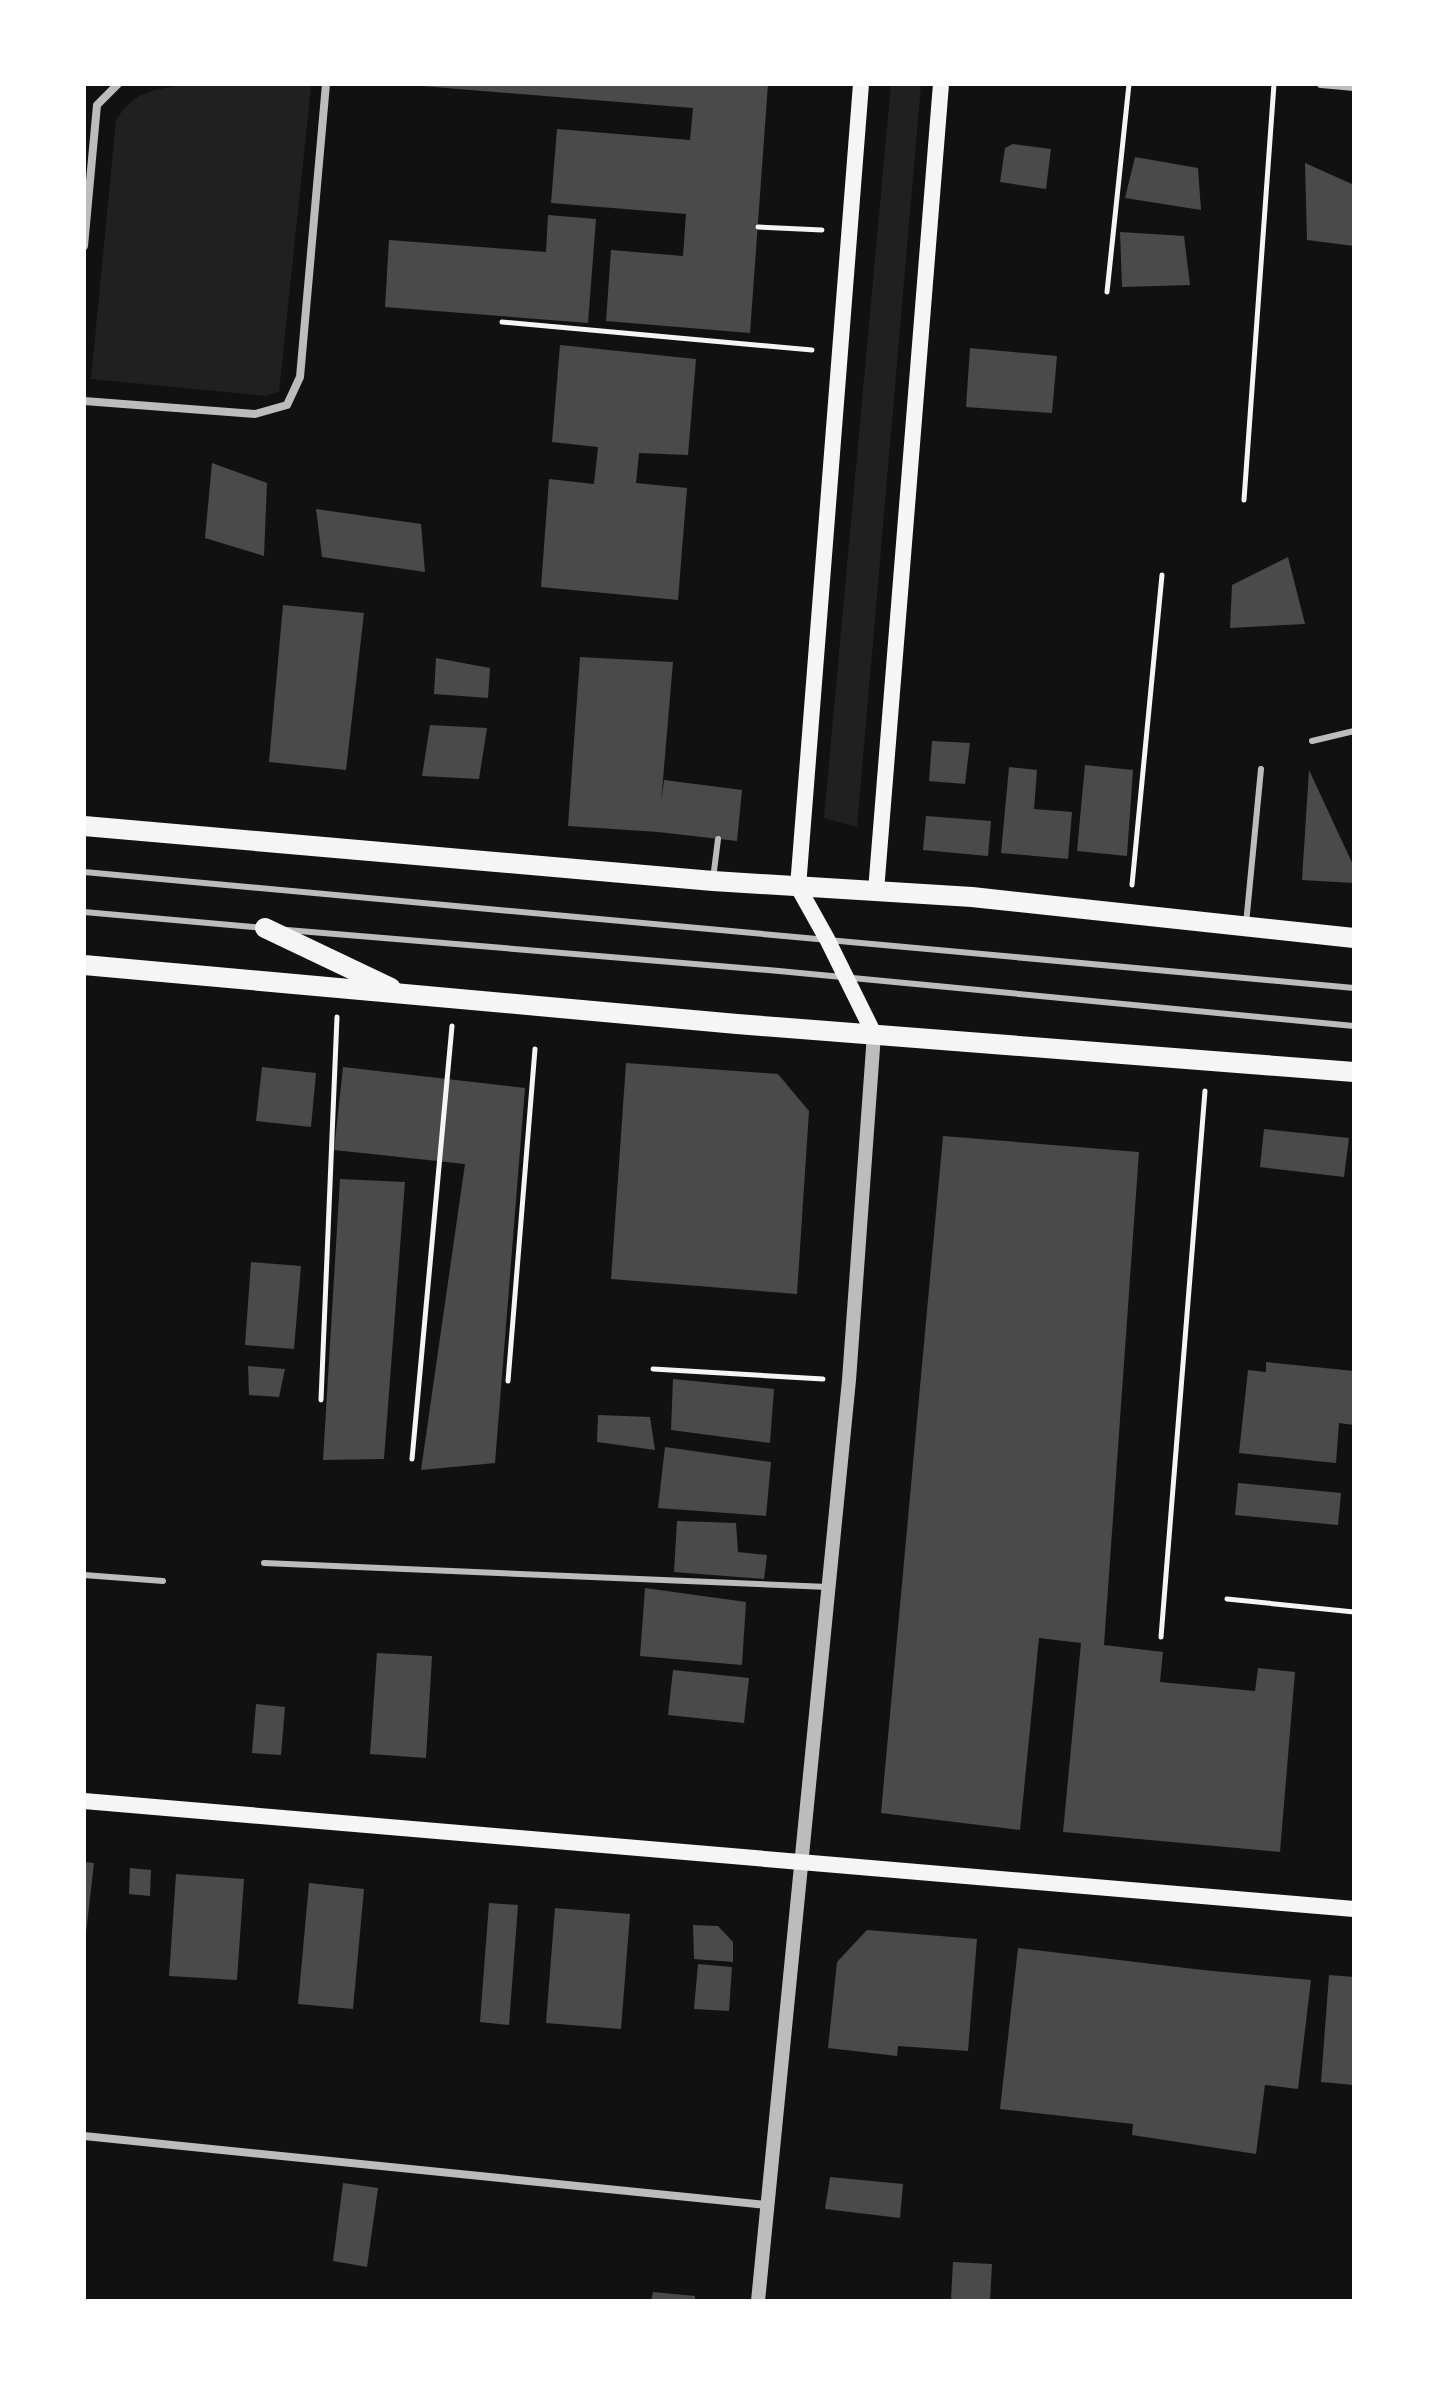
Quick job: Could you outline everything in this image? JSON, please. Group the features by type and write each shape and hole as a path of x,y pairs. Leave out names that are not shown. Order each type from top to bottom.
{"main road":[{"path":"861,84 798,887 874,1034"},
{"path":"876,891 941,84"},
{"path":"84,826 713,881 972,897 1354,938"},
{"path":"265,928 403,994"},
{"path":"84,965 458,999 1354,1072"},
{"path":"84,1801 1354,1909"}],"street":[{"path":"84,246 97,105 118,84"},
{"path":"84,401 255,414 287,405 300,377 326,84"},
{"path":"1321,84 1354,87"},
{"path":"758,2301 849,1380 874,1034"},
{"path":"84,2136 766,2205"}],"lane":[{"path":"1312,741 1354,731"},
{"path":"1246,926 1261,769"},
{"path":"713,881 718,839"},
{"path":"84,872 1354,988"},
{"path":"84,912 846,977 1354,1026"},
{"path":"264,1563 828,1587"},
{"path":"84,1575 163,1581"}],"path":[{"path":"1107,292 1129,84"},
{"path":"1244,500 1274,84"},
{"path":"758,227 851,231"},
{"path":"502,322 841,353"},
{"path":"1129,913 1162,575"},
{"path":"321,1400 337,1031 336,988"},
{"path":"412,1459 450,1042 458,999"},
{"path":"508,1381 535,1049"},
{"path":"1161,1637 1208,1061"},
{"path":"653,1369 849,1380"},
{"path":"1227,1599 1354,1612"}],"shaded area":[{"path":"189,84 310,84 311,87 279,392 265,396 91,379 116,120 131,102 147,93"},
{"path":"891,84 921,84 857,827 824,818"}],"building":[{"path":"422,84 768,84 750,333 606,321 611,250 683,256 686,214 551,203 557,129 690,140 693,108"},
{"path":"1013,144 1051,149 1046,189 1000,182 1005,148"},
{"path":"1135,157 1198,168 1201,210 1125,198"},
{"path":"1305,163 1354,185 1354,246 1307,240"},
{"path":"548,215 596,219 588,323 385,307 389,240 546,252"},
{"path":"1120,232 1184,236 1190,285 1122,287"},
{"path":"560,345 696,359 688,455 639,453 636,483 687,488 678,600 541,587 549,479 594,484 598,447 552,442"},
{"path":"970,348 1057,356 1052,413 966,407"},
{"path":"212,463 267,483 264,556 205,538"},
{"path":"316,509 421,524 425,572 322,557"},
{"path":"1288,557 1305,624 1230,628 1232,585"},
{"path":"283,605 364,613 346,770 269,762"},
{"path":"580,657 673,662 661,803 664,780 742,790 737,841 568,826"},
{"path":"436,658 490,668 488,698 434,694"},
{"path":"430,725 487,728 479,779 422,776"},
{"path":"932,741 970,743 965,784 929,781"},
{"path":"1085,765 1133,770 1127,856 1077,851"},
{"path":"1009,767 1037,770 1034,809 1072,812 1068,859 1001,853"},
{"path":"1309,770 1354,867 1354,883 1302,880"},
{"path":"926,816 991,821 988,856 923,850"},
{"path":"626,1063 778,1074 809,1111 797,1294 611,1279"},
{"path":"262,1067 316,1073 311,1127 256,1121"},
{"path":"343,1067 525,1088 495,1463 421,1470 465,1164 334,1150"},
{"path":"1264,1129 1349,1138 1344,1177 1260,1167"},
{"path":"943,1136 1139,1152 1104,1645 1163,1652 1160,1682 1255,1691 1258,1668 1295,1672 1280,1852 1063,1832 1081,1643 1039,1638 1020,1830 881,1813"},
{"path":"340,1179 405,1182 384,1459 323,1460"},
{"path":"251,1262 301,1266 294,1349 245,1345"},
{"path":"1266,1362 1354,1371 1354,1425 1339,1423 1336,1463 1239,1453 1248,1370 1266,1372"},
{"path":"248,1366 285,1369 279,1397 249,1395"},
{"path":"673,1379 774,1389 770,1443 671,1430"},
{"path":"598,1415 650,1417 655,1450 597,1442"},
{"path":"665,1447 771,1462 766,1516 658,1508"},
{"path":"1238,1483 1341,1493 1338,1525 1235,1515"},
{"path":"677,1521 736,1523 738,1552 767,1555 764,1579 674,1572"},
{"path":"645,1588 746,1602 742,1665 640,1656"},
{"path":"377,1653 432,1656 426,1758 370,1754"},
{"path":"673,1670 749,1678 744,1723 668,1715"},
{"path":"256,1704 285,1707 281,1755 252,1753"},
{"path":"84,1862 94,1863 86,1933 84,1933"},
{"path":"130,1868 151,1870 150,1896 129,1894"},
{"path":"176,1874 244,1879 237,1980 169,1976"},
{"path":"309,1883 364,1889 353,2009 298,2004"},
{"path":"489,1903 518,1905 509,2025 480,2022"},
{"path":"555,1908 630,1914 621,2029 546,2023"},
{"path":"693,1925 718,1926 733,1942 733,1962 694,1959"},
{"path":"867,1930 977,1939 968,2051 898,2046 897,2056 828,2048 837,1962"},
{"path":"1018,1948 1311,1980 1298,2089 1265,2085 1256,2154 1132,2135 1133,2124 1000,2109"},
{"path":"698,1964 732,1967 729,2011 694,2009"},
{"path":"1329,1975 1354,1977 1354,2085 1321,2082"},
{"path":"830,2177 903,2184 900,2218 825,2209"},
{"path":"343,2183 378,2188 367,2267 333,2261"},
{"path":"953,2262 992,2264 990,2301 951,2299"},
{"path":"653,2292 695,2296 695,2301 651,2301"}]}
